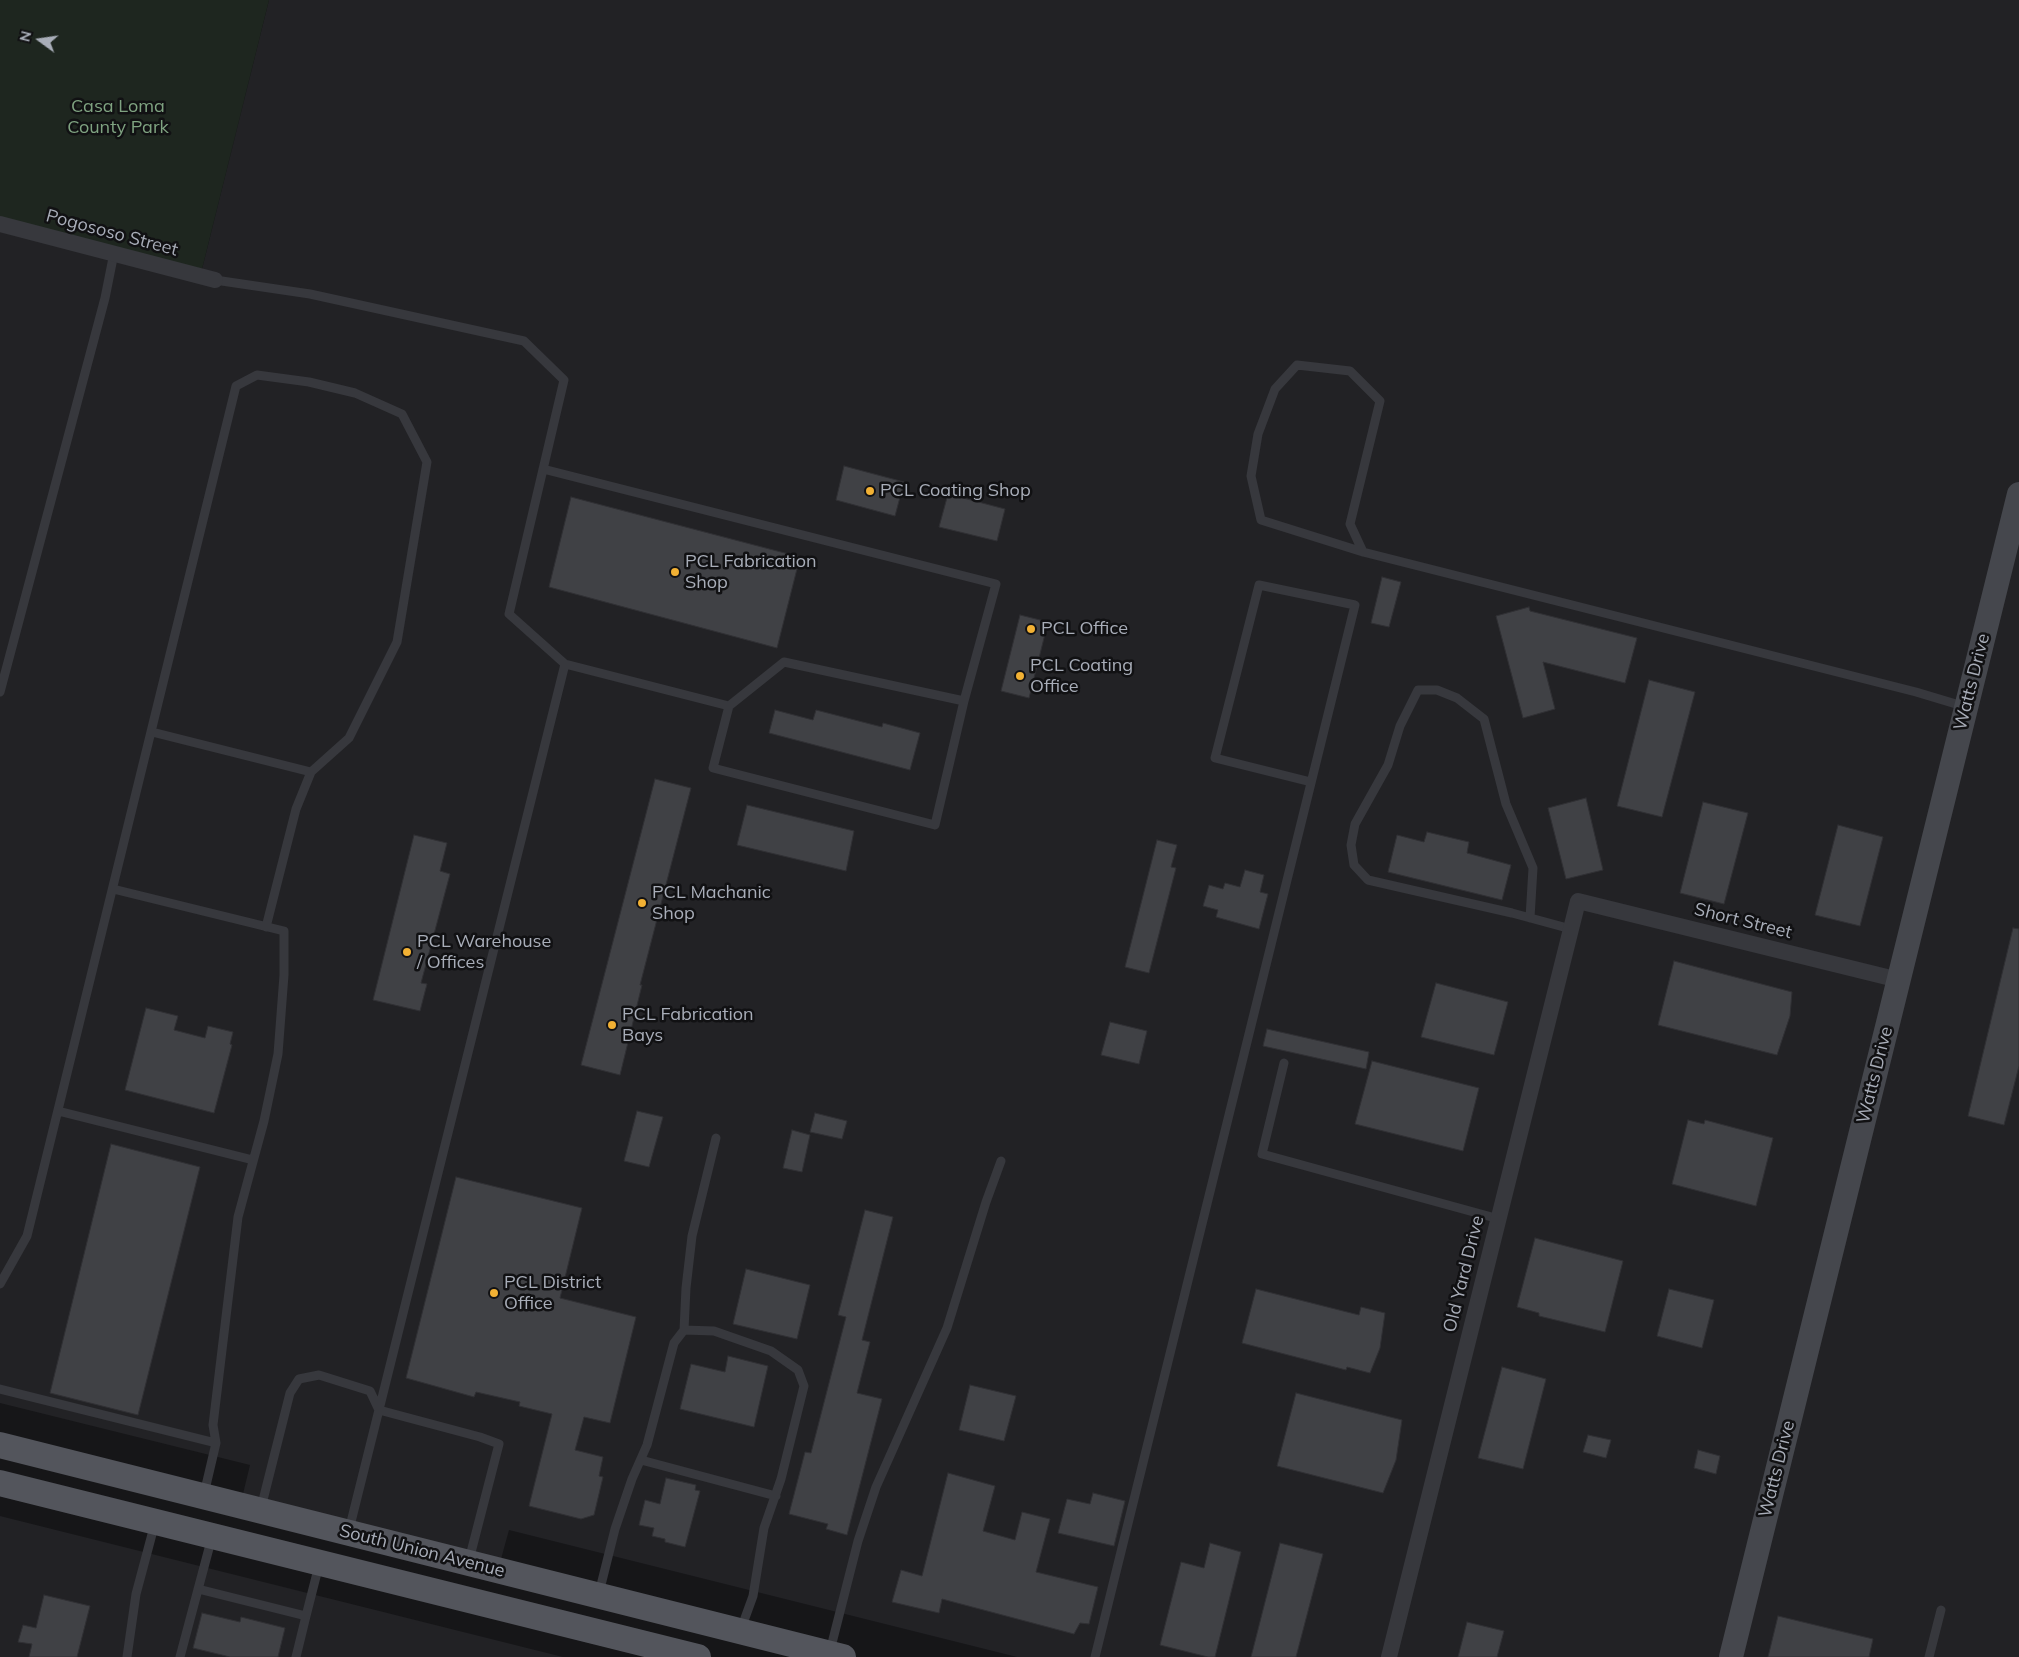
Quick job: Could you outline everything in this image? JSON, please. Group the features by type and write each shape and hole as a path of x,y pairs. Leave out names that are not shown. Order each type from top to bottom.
{"main road":[{"name":"South Union Avenue","path":"0,1445 836,1655"},
{"path":"0,1463 79,1480 127,1477"},
{"name":"South Union Avenue","path":"0,1483 698,1657"},
{"path":"155,1522 160,1512 174,1510 303,1542 324,1542 349,1533"},
{"path":"392,1582 403,1572 415,1570 474,1583 494,1584 539,1580"},
{"path":"571,1624 585,1616 597,1614 724,1646 733,1642 740,1631"}],"street":[{"name":"Pogososo Street","path":"0,224 215,280"},
{"name":"Watts Drive","path":"1731,1657 2019,494"},
{"name":"Short Street","path":"1578,900 1899,980"},
{"name":"Old Yard Drive","path":"1390,1657 1578,900"}],"lane":[{"path":"0,692 105,298 114,253"},
{"path":"215,280 310,294 524,341 564,380 509,614 565,664 729,706"},
{"path":"1363,552 1350,524 1380,401 1350,371 1297,365 1275,390 1258,434 1251,476 1261,520 1363,552 1916,692 1966,707"},
{"path":"0,1284 27,1236 236,386 257,376 309,382 355,393 402,414 427,462 397,642 349,738 311,772 296,810 266,926"},
{"path":"543,469 996,584 964,701 935,825 713,768 729,706 784,662 964,701"},
{"path":"1095,1657 1355,605 1260,584 1215,758 1311,782"},
{"path":"349,1533 565,664"},
{"path":"1530,918 1533,868 1506,804 1484,719 1457,698 1437,690 1418,690 1400,726 1388,765 1355,824 1351,845 1354,865 1368,880 1571,929"},
{"path":"152,732 311,772"},
{"path":"113,889 284,931 284,975 278,1054 254,1160 238,1217 214,1425 216,1443 203,1496"},
{"path":"1284,1063 1262,1154 1499,1219"},
{"path":"58,1111 254,1160"},
{"path":"599,1596 616,1529 632,1479 647,1446 674,1343 684,1330 686,1288 692,1236 716,1138"},
{"path":"836,1655 858,1541 876,1487 947,1328 986,1202 1001,1161"},
{"path":"684,1330 714,1331 771,1351 798,1370 804,1386 781,1480 764,1528 753,1596 740,1631"},
{"path":"261,1511 290,1393 299,1379 320,1375 370,1391 379,1410"},
{"path":"0,1389 216,1443"},
{"path":"379,1410 480,1436 499,1444 468,1563"},
{"path":"641,1460 776,1496"},
{"path":"128,1657 136,1594 155,1522"},
{"path":"180,1657 212,1536"},
{"path":"296,1657 319,1563"},
{"path":"198,1589 306,1616"},
{"path":"1929,1657 1941,1610"}],"shaded area":[{"path":"269,0 2019,0 2019,1657 1017,1657 509,1530 498,1570 240,1506 250,1465 0,1403 0,219 202,269"},
{"path":"0,1516 563,1657 0,1657"}],"green space":[{"name":"Casa Loma County Park","path":"0,0 269,0 202,269 0,219"}],"building":[{"name":"PCL Coating Shop","path":"844,466 904,482 895,516 836,500"},
{"name":"PCL Coating Shop","path":"948,494 1005,509 997,541 939,527"},
{"name":"PCL Fabrication Shop","path":"571,497 800,557 777,648 549,587"},
{"path":"1382,577 1401,582 1389,627 1371,623"},
{"path":"1529,607 1530,611 1637,638 1625,683 1543,662 1555,709 1523,718 1496,616"},
{"path":"1020,615 1048,622 1029,698 1001,691"},
{"path":"1649,680 1695,692 1662,817 1617,806"},
{"path":"775,710 813,720 816,710 882,727 883,723 920,733 910,770 769,733"},
{"path":"655,779 691,788 640,985 642,985 620,1075 581,1065"},
{"path":"1586,798 1603,870 1566,879 1548,808"},
{"path":"1703,802 1748,813 1724,904 1680,893"},
{"path":"747,805 854,831 846,871 737,845"},
{"path":"1838,825 1883,837 1860,926 1815,915"},
{"path":"1427,832 1469,842 1467,853 1511,865 1502,900 1388,872 1397,835 1424,842"},
{"name":"PCL Warehouse / Offices","path":"414,835 447,843 440,871 450,874 421,983 427,984 420,1011 373,1000"},
{"path":"1157,840 1177,845 1171,867 1176,868 1149,973 1125,967"},
{"path":"1245,870 1264,875 1260,892 1268,894 1259,929 1216,917 1218,910 1203,906 1209,885 1223,889 1225,883 1240,887"},
{"path":"2013,928 2019,929 2019,1066 2004,1125 1968,1116"},
{"path":"1674,961 1792,992 1790,1016 1777,1055 1658,1025"},
{"path":"1436,983 1508,1002 1494,1055 1421,1037"},
{"path":"146,1008 178,1016 174,1030 205,1038 208,1026 233,1032 230,1044 232,1045 214,1113 125,1090"},
{"path":"1110,1022 1147,1031 1139,1064 1101,1055"},
{"path":"1267,1029 1369,1052 1366,1069 1263,1046"},
{"path":"1372,1061 1479,1088 1463,1151 1355,1124"},
{"path":"637,1111 663,1117 649,1167 624,1161"},
{"path":"815,1113 847,1121 842,1139 810,1132"},
{"path":"1688,1120 1704,1124 1705,1120 1773,1138 1756,1206 1672,1184"},
{"path":"792,1130 810,1135 802,1172 783,1168"},
{"path":"111,1144 200,1167 138,1415 50,1393"},
{"name":"PCL District Office","path":"456,1177 582,1208 560,1298 636,1317 610,1423 584,1417 575,1450 603,1457 599,1476 603,1477 594,1515 581,1519 529,1506 552,1414 519,1406 520,1402 476,1392 474,1397 406,1378"},
{"path":"865,1210 893,1217 862,1340 870,1342 857,1393 882,1399 847,1535 826,1529 828,1524 789,1514 805,1452 811,1453 846,1317 838,1315"},
{"path":"1535,1238 1623,1261 1605,1332 1539,1316 1539,1313 1517,1307"},
{"path":"746,1269 810,1285 797,1339 733,1324"},
{"path":"1256,1289 1359,1315 1361,1307 1385,1313 1380,1348 1370,1373 1347,1367 1346,1370 1242,1343"},
{"path":"1669,1289 1714,1300 1702,1348 1657,1336"},
{"path":"728,1356 768,1366 754,1427 680,1409 691,1364 725,1372"},
{"path":"1502,1367 1546,1379 1523,1469 1478,1458"},
{"path":"970,1385 1016,1396 1004,1441 959,1430"},
{"path":"1296,1393 1402,1420 1396,1460 1383,1493 1277,1466"},
{"path":"1588,1435 1611,1440 1606,1458 1583,1452"},
{"path":"1698,1450 1720,1456 1716,1474 1694,1468"},
{"path":"948,1473 995,1486 983,1531 1015,1540 1022,1512 1050,1519 1036,1572 1098,1587 1089,1624 1080,1623 1074,1634 942,1599 939,1613 892,1602 901,1570 922,1576"},
{"path":"666,1478 696,1485 695,1490 700,1491 685,1547 665,1542 665,1539 652,1536 654,1528 639,1525 645,1500 660,1504"},
{"path":"1093,1493 1125,1501 1114,1546 1058,1533 1067,1499 1090,1504"},
{"path":"1210,1543 1241,1552 1215,1657 1160,1645 1181,1562 1204,1568"},
{"path":"1280,1543 1323,1554 1296,1657 1251,1657"},
{"path":"44,1595 90,1606 77,1657 29,1657 32,1644 18,1642 23,1625 36,1628"},
{"path":"202,1613 240,1622 241,1617 285,1628 278,1657 230,1657 193,1648"},
{"path":"1778,1616 1873,1639 1869,1657 1768,1657"},
{"path":"1467,1622 1504,1631 1497,1657 1458,1657"}],"place":[{"name":"PCL Coating Shop","path":"870,491"},
{"name":"PCL Fabrication Shop","path":"675,572"},
{"name":"PCL Office","path":"1031,629"},
{"name":"PCL Coating Office","path":"1020,676"},
{"name":"PCL Machanic Shop","path":"642,903"},
{"name":"PCL Warehouse / Offices","path":"407,952"},
{"name":"PCL Fabrication Bays","path":"612,1025"},
{"name":"PCL District Office","path":"494,1293"}]}
